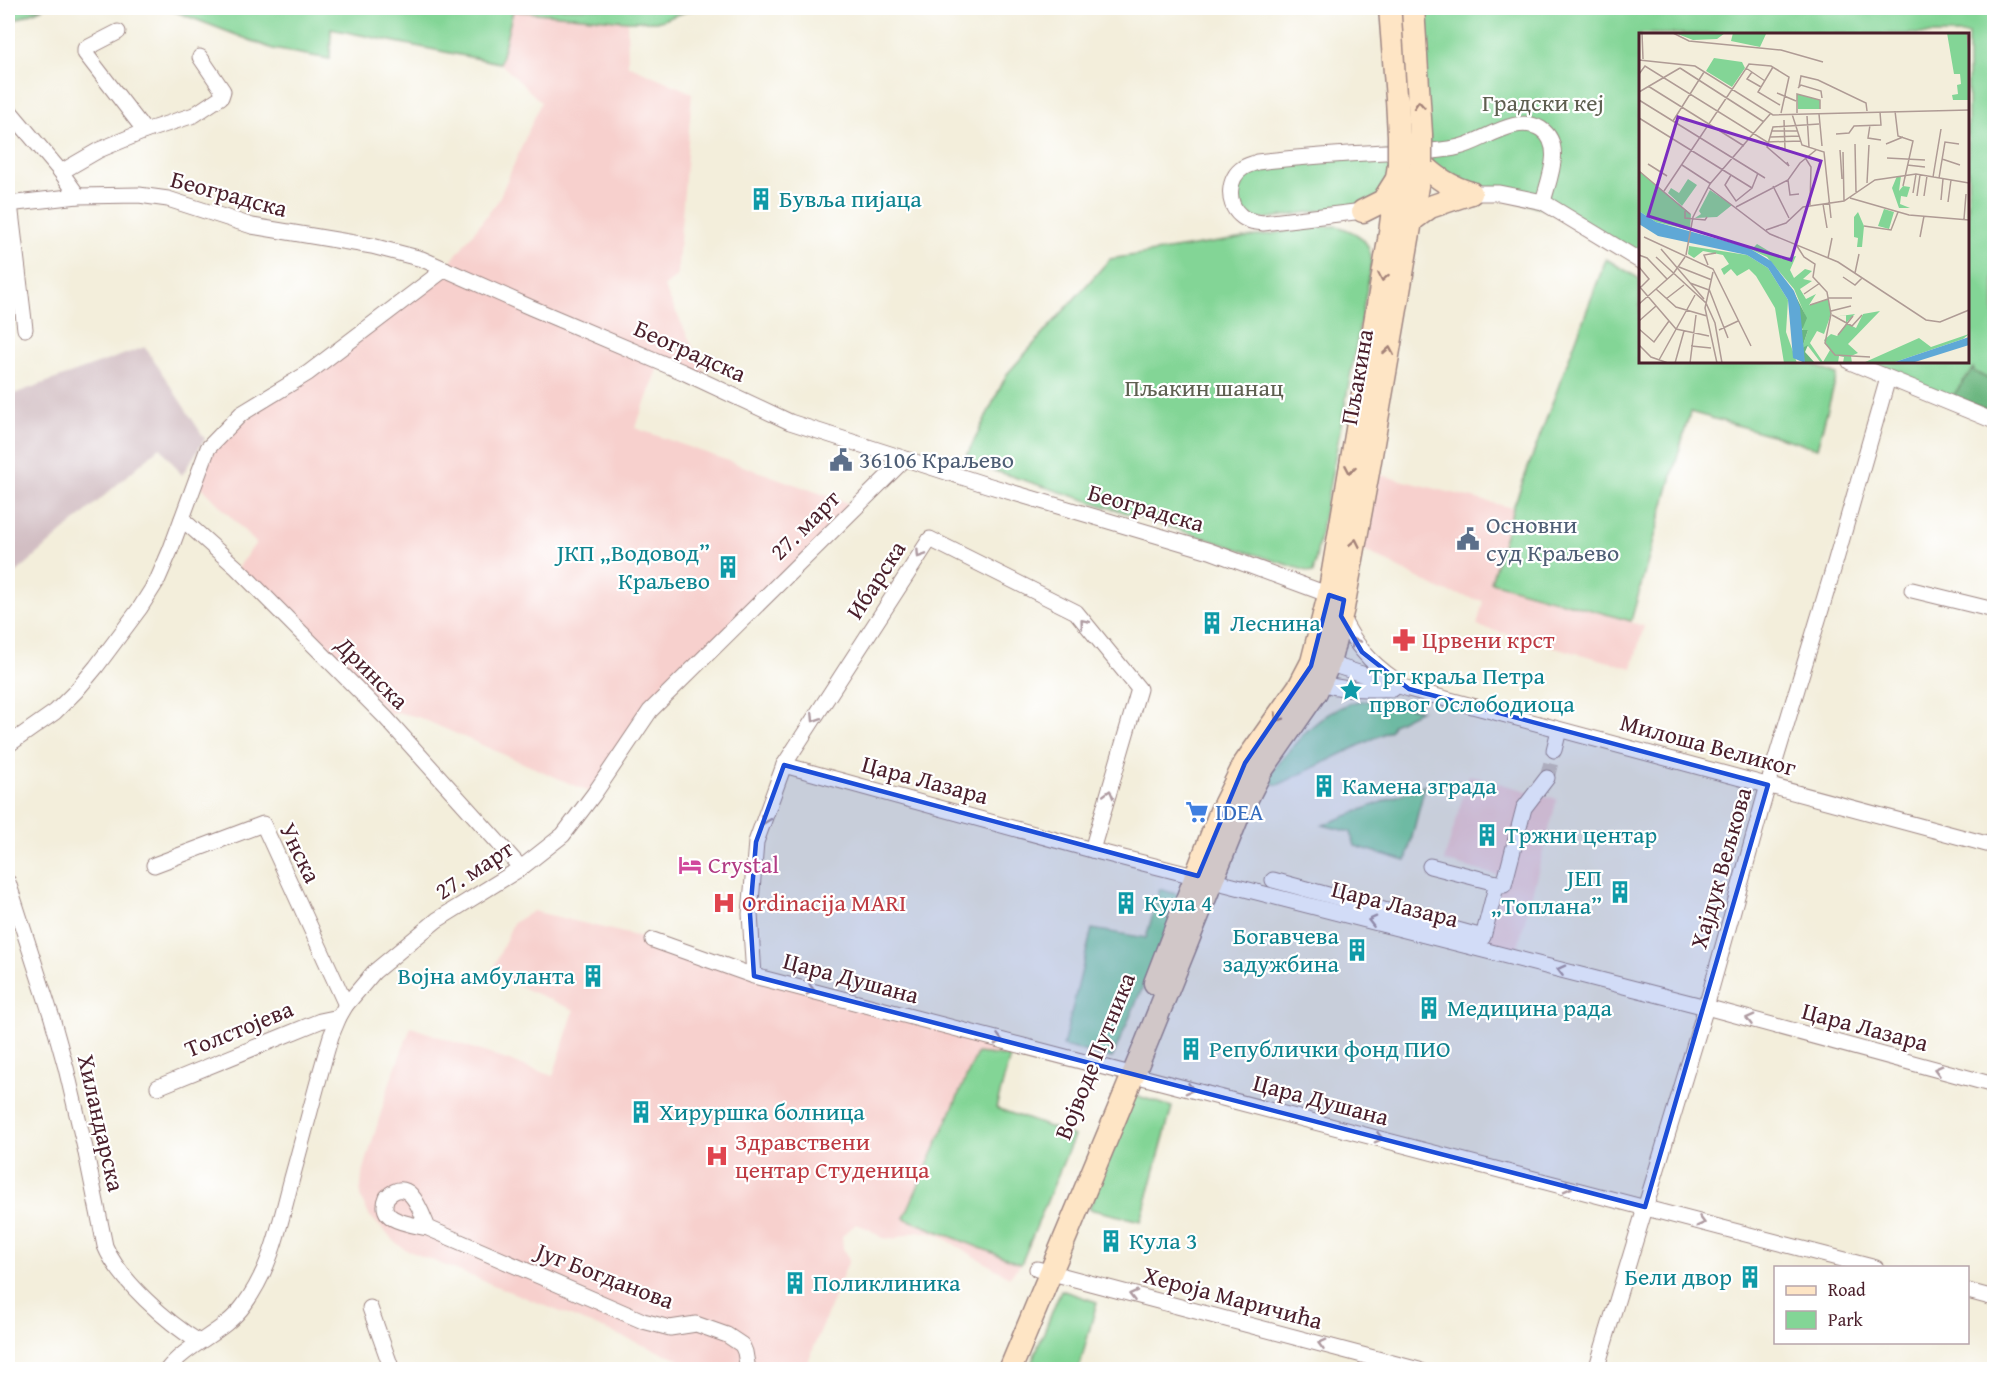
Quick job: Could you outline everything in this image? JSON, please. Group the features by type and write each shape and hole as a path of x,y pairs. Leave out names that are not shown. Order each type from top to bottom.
{"main road":[{"path":"1390,8 1399,135 1406,168"},
{"path":"1389,240 1381,225 1363,211 1383,201 1406,168 1421,134 1413,8"},
{"path":"1406,168 1455,189 1471,193"},
{"name":"Пљакина","path":"1338,604 1368,472 1411,221 1406,168"},
{"name":"Пљакина","path":"1338,604 1389,240 1406,168"},
{"path":"1411,221 1430,207 1471,193"},
{"path":"1318,669 1338,604"},
{"name":"Војводе Путника","path":"1010,1370 1044,1271 1206,878 1238,816 1253,767 1318,669"},
{"name":"Војводе Путника","path":"994,1370 1044,1271"}],"street":[{"path":"118,32 85,49 85,53 145,131"},
{"path":"61,171 99,150 145,131 194,115 222,97 224,91 200,57"},
{"path":"8,109 61,171 78,196"},
{"path":"1363,211 1263,223 1240,215 1230,199 1230,190 1234,176 1244,167 1257,162 1347,154 1440,150 1468,144 1513,125 1530,125 1542,130 1550,141 1553,153 1553,167 1543,202"},
{"path":"1471,193 1499,193 1543,202 1639,260"},
{"name":"Београдска","path":"25,329 9,204 78,196 139,195 168,200 252,226 372,246 422,259 683,372 790,422 987,485 1210,551 1338,604"},
{"path":"8,745 55,712 96,667 140,608 157,581 208,448 241,414 308,373 445,269"},
{"path":"1852,363 1995,421"},
{"name":"Хајдук Вељкова","path":"1596,1370 1706,1007 1768,785 1888,378"},
{"name":"27. март","path":"167,1370 185,1352 224,1326 243,1307 267,1267 282,1222 331,1036 342,1011 374,972 437,920 521,868 563,835 594,794 650,711 905,459"},
{"name":"Дринска","path":"182,519 237,568 386,718 521,868"},
{"name":"Ибарска","path":"754,976 750,914 756,842 784,765 930,538 1076,612 1139,689 1092,850"},
{"path":"1912,590 1995,610"},
{"path":"1338,604 1362,652 1377,668 1409,689"},
{"path":"1318,669 1409,689"},
{"path":"1318,669 1342,687 1409,689"},
{"name":"Милоша Великог","path":"1409,689 1995,846"},
{"path":"1554,750 1559,730"},
{"name":"Цара Лазара","path":"784,765 1092,850 1706,1007 1995,1085"},
{"path":"1430,866 1504,885 1524,808 1547,778"},
{"name":"Унска","path":"154,865 263,824 342,1011"},
{"name":"Цара Лазара","path":"1273,880 1483,937 1497,883"},
{"name":"Хиландарска","path":"8,882 55,1028 86,1148 105,1246 111,1259 135,1290 185,1334 199,1342"},
{"name":"Цара Душана","path":"653,940 754,976 1868,1266"},
{"name":"Толстојева","path":"158,1086 342,1011"},
{"name":"Југ Богданова","path":"428,1228 643,1321 670,1328 696,1324 727,1335 742,1345 748,1370"},
{"name":"Хероја Маричића","path":"1044,1271 1419,1370"},
{"path":"1969,1291 1995,1298"},
{"path":"369,1308 393,1370"}],"highlighted area":[{"path":"1329,595 1344,600 1341,616 1362,652 1409,689 1768,785 1645,1207 754,976 750,914 756,842 784,765 1198,876 1245,763 1311,666"}],"shaded area":[{"path":"513,11 627,21 628,65 692,93 677,276 664,287 711,385 661,362 635,428 856,506 650,711 594,794 418,717 396,712 390,714 237,568 256,543 196,481 208,448 445,269 498,201 541,102 500,63"},
{"path":"145,347 205,439 182,475 160,447 8,580 8,396"},
{"path":"1368,472 1513,508 1491,582 1644,626 1632,668 1477,626 1483,601 1441,590 1372,554 1354,548"},
{"path":"1469,775 1557,799 1515,958 1484,950 1503,877 1444,861"},
{"name":"Здравствени центар Студеница","path":"533,911 653,940 1014,1044 996,1108 1074,1136 1021,1264 1009,1277 937,1234 917,1231 893,1239 882,1238 856,1224 842,1236 843,1248 849,1260 805,1369 787,1369 765,1363 762,1369 675,1369 678,1359 404,1249 369,1215 360,1196 362,1176 390,1082 411,1027 553,1076 574,1010 491,974 513,923"}],"green space":[{"path":"8,8 43,8 8,23"},
{"path":"166,8 696,8 660,21 627,21 513,11 500,63 331,29 330,59 273,49"},
{"name":"Градски кеј","path":"1414,8 1994,8 1994,421 1852,363 1969,363 1969,33 1639,33 1639,260 1569,217 1433,175"},
{"path":"1387,152 1399,164 1383,201 1251,221 1231,190 1244,167"},
{"name":"Пљакин шанац","path":"1337,226 1357,234 1365,242 1372,262 1313,573 964,461 1007,374 1110,259 1314,227"},
{"path":"1606,259 1639,278 1639,363 1809,363 1837,375 1817,448 1690,412 1631,621 1491,582 1513,508"},
{"path":"1973,368 1975,372 1994,382 1994,413 1953,396"},
{"path":"1378,700 1421,710 1393,724 1391,730 1278,785 1265,781 1302,736 1324,717 1351,703"},
{"path":"1425,785 1406,861 1355,846 1351,832 1323,825"},
{"path":"1160,889 1182,896 1112,1058 1063,1046 1092,929 1146,938"},
{"path":"977,1053 1010,1057 996,1108 1074,1136 1021,1264 904,1218"},
{"path":"1135,1095 1172,1107 1141,1221 1089,1209"},
{"path":"1061,1290 1097,1302 1079,1369 1029,1369"}],"tunnel":[{"path":"1547,778 1554,750"}],"place":[{"name":"Бувља пијаца","path":"761,199"},
{"name":"36106 Краљево","path":"841,460"},
{"name":"Основни суд Краљево","path":"1468,539"},
{"name":"ЈКП „Водовод” Краљево","path":"728,567"},
{"name":"Леснина","path":"1212,623"},
{"name":"Црвени крст","path":"1404,640"},
{"name":"Трг краља Петра првог Ослободиоца","path":"1351,690"},
{"name":"Камена зграда","path":"1324,786"},
{"name":"IDEA","path":"1197,812"},
{"name":"Тржни центар","path":"1487,835"},
{"name":"Crystal","path":"690,865"},
{"name":"ЈЕП „Топлана”","path":"1620,892"},
{"name":"Ordinacija MARI","path":"724,903"},
{"name":"Кула 4","path":"1126,903"},
{"name":"Богавчева задужбина","path":"1357,950"},
{"name":"Војна амбуланта","path":"593,976"},
{"name":"Медицина рада","path":"1429,1008"},
{"name":"Републички фонд ПИО","path":"1191,1049"},
{"name":"Хируршка болница","path":"641,1112"},
{"name":"Здравствени центар Студеница","path":"717,1156"},
{"name":"Кула 3","path":"1111,1241"},
{"name":"Бели двор","path":"1750,1277"},
{"name":"Поликлиника","path":"795,1283"}]}
